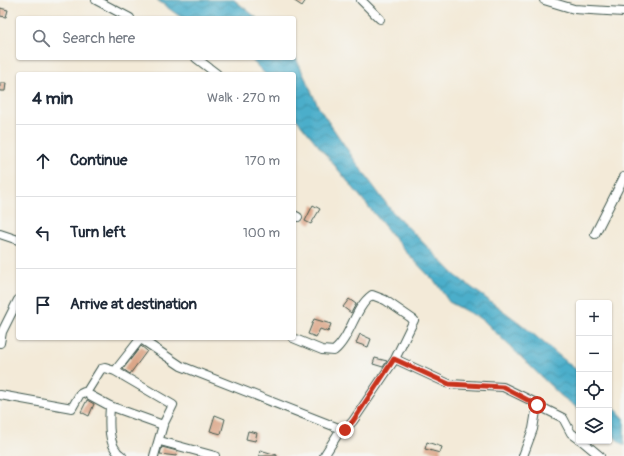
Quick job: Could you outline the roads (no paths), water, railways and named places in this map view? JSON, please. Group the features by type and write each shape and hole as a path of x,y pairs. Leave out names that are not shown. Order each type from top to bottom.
{"street":[{"path":"96,0 126,16"},
{"path":"361,0 380,19"},
{"path":"544,0 574,8 624,12"},
{"path":"199,60 214,72"},
{"path":"595,234 624,177"},
{"path":"0,234 16,239"},
{"path":"144,340 181,366 341,430 345,430 353,421 394,359 414,320 374,295 367,299 348,332 334,351 322,350 296,339"},
{"path":"0,343 2,332 16,304"},
{"path":"116,372 140,340"},
{"path":"394,359 449,384 503,387 563,418 571,433 576,437"},
{"path":"86,393 101,370 105,368 116,372 173,405 163,425 160,441 154,456"},
{"path":"0,395 72,408 80,394 86,393 110,406 163,425"},
{"path":"523,456 533,429 537,405"},
{"path":"110,406 108,422 113,446 117,453 122,456"},
{"path":"324,456 341,430"},
{"path":"160,441 215,456"},
{"path":"586,444 600,456"}],"water":[{"path":"157,0 234,0 254,16 179,16"},
{"path":"296,58 319,108 391,210 456,276 521,324 576,370 576,407 560,395 483,320 449,302 436,283 405,251 296,118 296,72 263,72 252,60 296,60"},
{"path":"612,405 624,418 624,446 612,435"}]}
